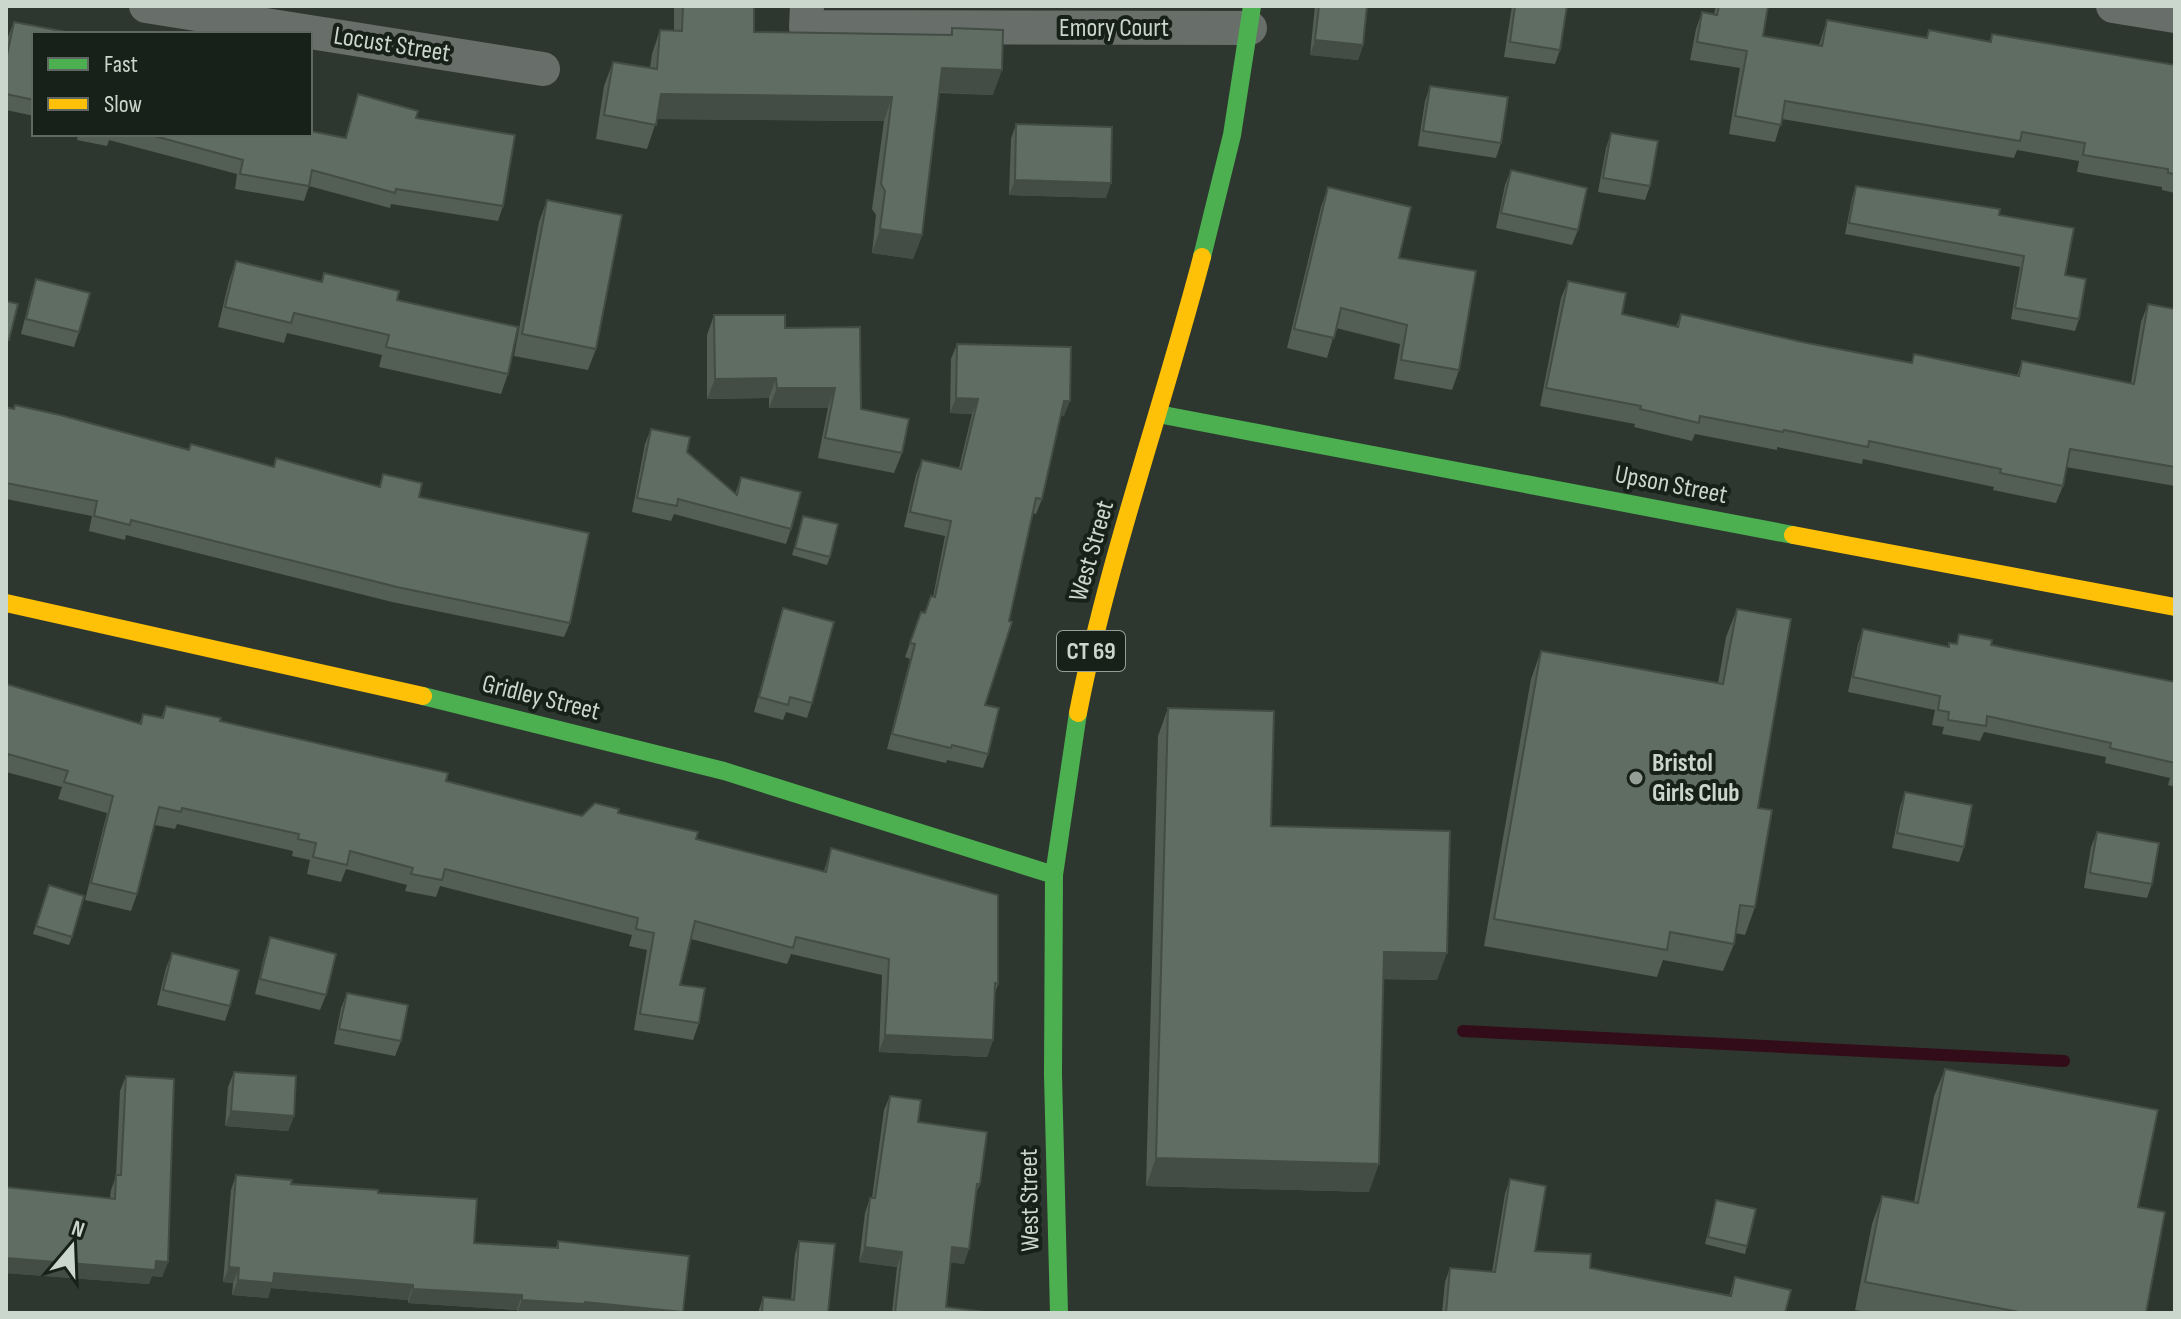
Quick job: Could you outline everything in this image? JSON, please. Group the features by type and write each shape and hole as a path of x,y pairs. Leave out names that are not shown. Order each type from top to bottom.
{"street":[{"name":"Locust Street","path":"146,6 310,32"},
{"name":"Emory Court","path":"807,6 806,27 1251,17"},
{"path":"2113,6 2175,16"},
{"name":"West Street","path":"1059,1313 1053,1075 1054,875 1074,735 1089,658 1180,342 1219,192 1251,17"},
{"name":"Locust Street","path":"312,32 543,69"},
{"name":"Upson Street","path":"1158,414 2175,607"},
{"name":"Gridley Street","path":"6,603 399,690 724,771 1054,875"}],"building":[{"path":"683,6 754,6 754,32 952,35 952,28 1003,30 1002,70 942,68 922,235 880,229 885,191 881,184 892,97 661,94 656,125 604,115 613,62 657,69 660,30 682,31"},
{"path":"1319,6 1367,6 1363,45 1315,40"},
{"path":"1515,6 1567,6 1560,50 1510,42"},
{"path":"1719,6 1768,6 1763,36 1822,46 1827,20 1927,38 1929,30 1991,42 1992,34 2175,65 2175,174 2168,173 2168,169 2083,155 2085,143 2022,132 2020,141 1785,101 1781,125 1735,116 1747,51 1697,42 1702,12 1717,15"},
{"path":"14,22 66,32 32,32 32,100 6,94 6,60"},
{"path":"1430,86 1508,97 1501,143 1423,131"},
{"path":"358,94 418,111 416,118 515,135 503,206 396,189 395,193 312,170 309,186 240,174 243,160 154,136 312,136 312,131 346,138"},
{"path":"1016,124 1112,127 1111,183 1015,180"},
{"path":"1611,133 1658,141 1650,186 1603,178"},
{"path":"1511,170 1587,188 1578,230 1501,213"},
{"path":"1856,186 2000,209 1999,215 2074,228 2065,275 2086,279 2079,319 2015,308 2024,256 1849,223"},
{"path":"1328,187 1411,207 1399,258 1476,271 1459,370 1401,360 1407,325 1341,308 1334,338 1294,329"},
{"path":"547,200 622,215 596,349 522,334"},
{"path":"236,261 322,282 324,273 399,291 397,300 518,327 508,374 386,347 389,335 294,313 291,323 225,307"},
{"path":"36,279 90,293 79,332 26,319"},
{"path":"1568,281 1626,293 1622,314 1678,327 1681,314 1912,363 1914,354 2019,376 2022,361 2134,384 2148,304 2175,309 2175,467 2070,449 2063,486 2000,473 2001,469 1869,441 1868,447 1700,416 1699,423 1640,409 1641,406 1546,388"},
{"path":"6,301 18,304 9,340 6,340"},
{"path":"714,315 785,315 785,328 860,327 861,409 909,419 902,453 825,438 835,388 777,388 776,378 715,379"},
{"path":"957,344 1071,347 1070,401 1064,401 1042,499 1036,498 1009,621 1012,622 985,705 999,708 988,754 892,734 915,644 910,643 921,612 925,613 931,596 935,597 951,521 910,512 922,460 961,469 978,399 956,398"},
{"path":"15,405 189,450 191,444 274,467 276,458 380,487 383,474 422,483 419,497 589,533 570,623 397,587 131,520 130,525 94,516 97,501 6,483 6,407 14,409"},
{"path":"651,429 690,437 687,452 737,495 741,477 801,492 791,529 678,499 677,506 637,498"},
{"path":"803,516 838,524 830,557 795,548"},
{"path":"783,608 834,622 812,703 790,697 788,705 759,697"},
{"name":"Bristol Girls Club","path":"1737,609 1791,619 1758,808 1772,810 1755,907 1740,905 1734,944 1670,932 1667,950 1494,919 1541,651 1723,684"},
{"path":"1863,629 1949,647 1949,643 1957,644 1959,634 1992,640 1991,645 2175,682 2175,763 2110,748 2111,743 1987,716 1986,726 1948,720 1949,712 1938,710 1940,696 1853,677"},
{"path":"6,684 141,724 143,714 163,718 166,706 221,718 220,721 448,773 446,781 582,816 595,803 619,809 618,813 698,832 696,839 826,872 831,848 998,895 998,984 995,983 993,1040 885,1035 889,959 796,937 793,948 695,921 680,985 705,988 699,1023 640,1014 654,933 636,929 638,918 445,869 442,880 411,874 413,868 350,851 347,865 313,857 316,843 298,839 299,834 182,808 181,812 159,807 137,894 91,883 113,796 64,782 68,771 8,754 6,762"},
{"path":"1168,708 1274,711 1271,826 1450,831 1447,953 1384,952 1379,1164 1156,1158"},
{"path":"1905,792 1972,805 1964,847 1897,833"},
{"path":"2097,832 2159,843 2152,884 2090,873"},
{"path":"49,885 84,896 72,937 36,926"},
{"path":"270,937 336,954 326,995 260,979"},
{"path":"172,953 239,970 230,1006 163,990"},
{"path":"347,993 408,1005 401,1041 339,1029"},
{"path":"1945,1069 2158,1110 2138,1207 2165,1212 2146,1313 2024,1313 1865,1282 1882,1196 1918,1203"},
{"path":"234,1072 296,1076 294,1116 231,1111"},
{"path":"126,1076 174,1079 168,1262 156,1261 155,1270 6,1258 6,1187 115,1199 116,1175 121,1175"},
{"path":"890,1096 921,1100 918,1122 987,1132 969,1249 952,1247 946,1307 993,1313 895,1313 902,1252 865,1247 870,1198 875,1198"},
{"path":"236,1175 292,1180 291,1184 378,1190 378,1193 477,1199 474,1243 558,1248 558,1241 689,1256 683,1312 585,1302 522,1300 522,1295 413,1289 413,1285 274,1273 273,1283 238,1280 239,1268 229,1267"},
{"path":"1510,1179 1546,1186 1535,1251 1591,1254 1590,1268 1731,1296 1735,1277 1791,1290 1785,1313 1446,1313 1450,1268 1495,1272"},
{"path":"1716,1200 1756,1209 1747,1246 1708,1237"},
{"path":"799,1241 835,1244 828,1313 762,1313 763,1297 794,1300"}],"waterway":[{"path":"1463,1031 2064,1061"}],"traffic: fast":[{"path":"1202,257 1232,135 1252,6"},
{"path":"1158,414 1793,535"},
{"path":"423,696 724,771 1054,875"},
{"path":"1059,1313 1053,1075 1054,875 1078,713"}],"traffic: slow":[{"path":"1078,713 1104,598 1202,257"},
{"path":"1793,535 2175,607"},
{"path":"6,603 423,696"}],"place":[{"name":"Bristol Girls Club","path":"1636,778"}]}
